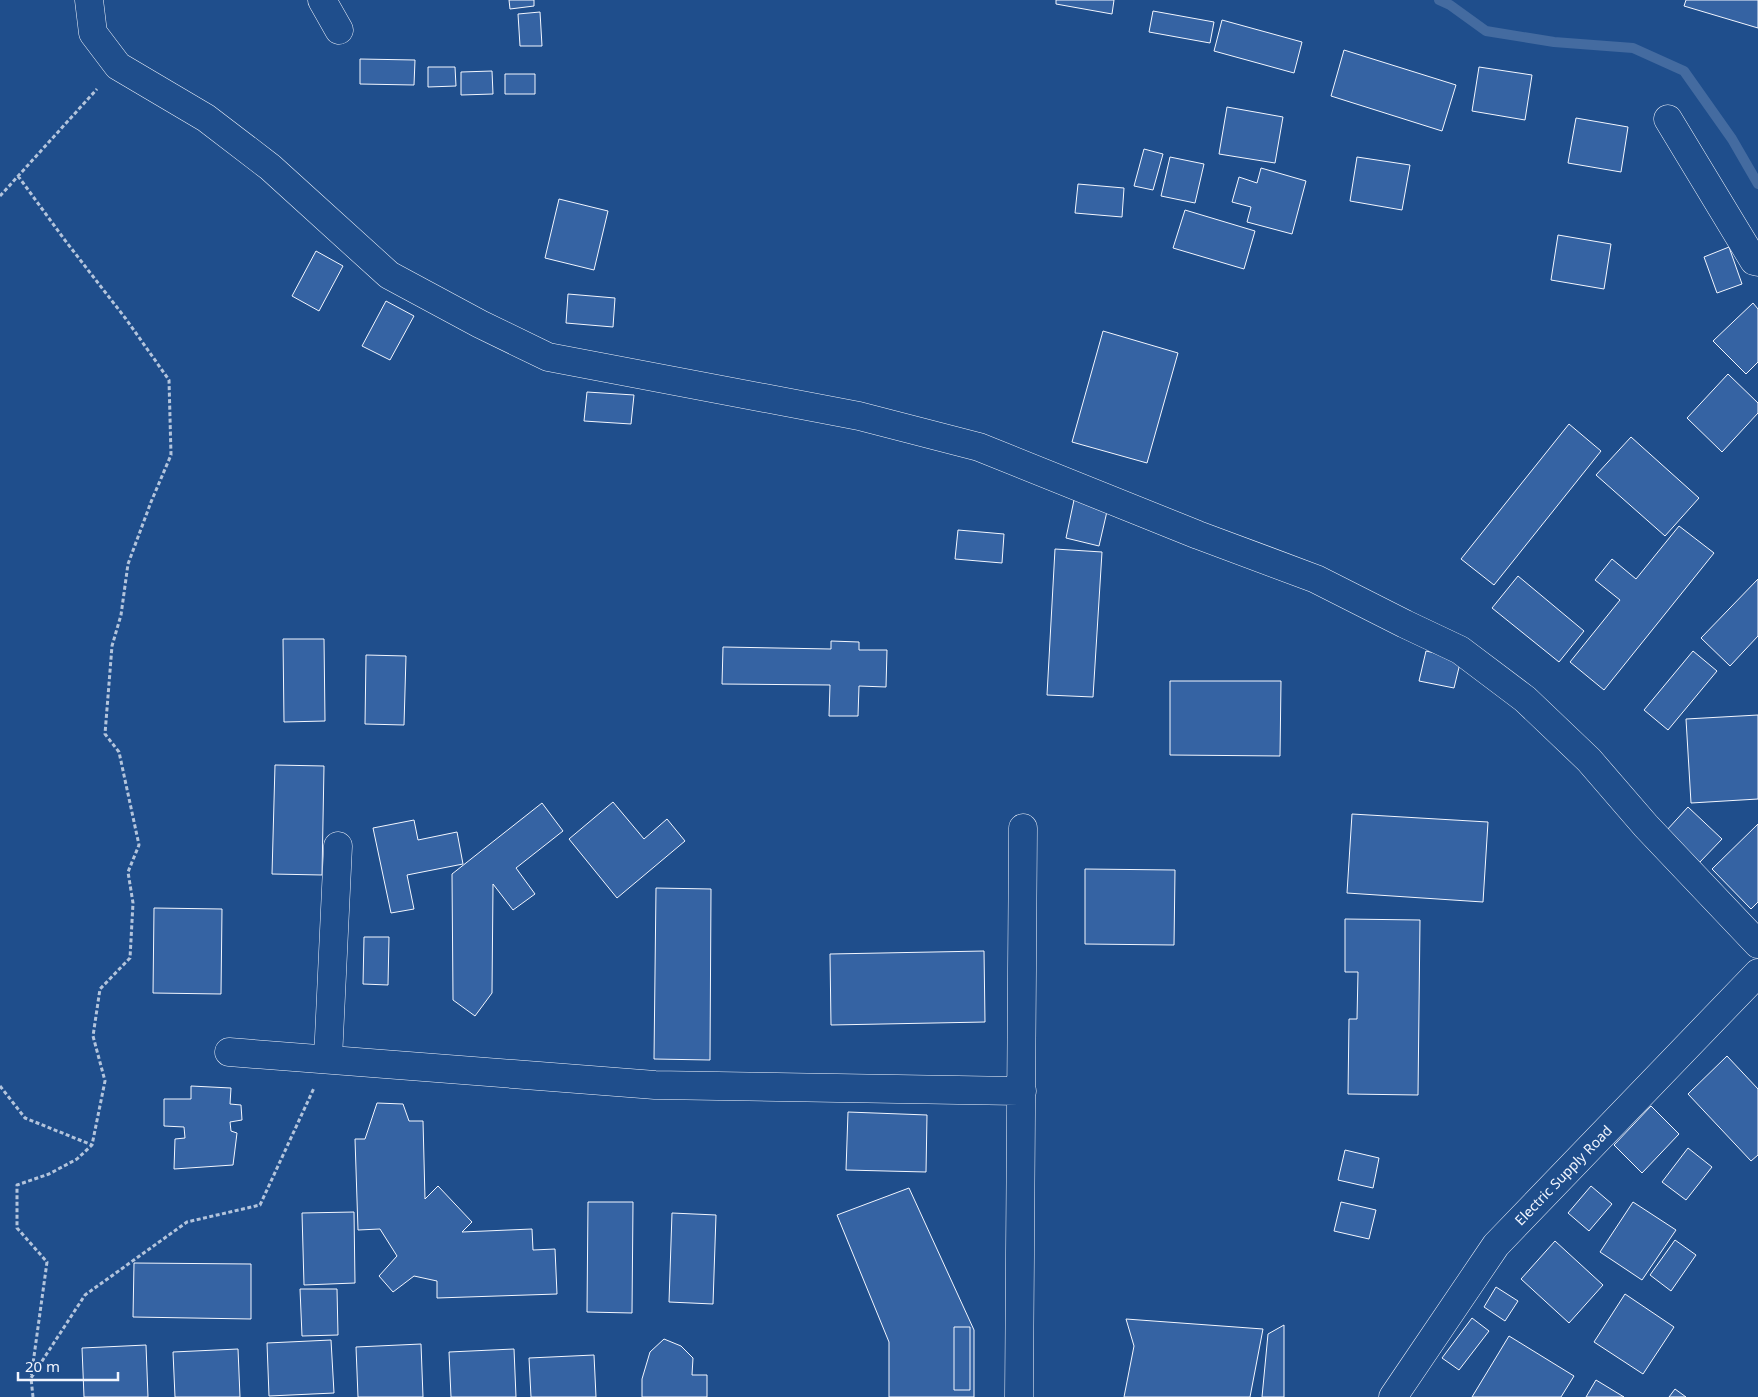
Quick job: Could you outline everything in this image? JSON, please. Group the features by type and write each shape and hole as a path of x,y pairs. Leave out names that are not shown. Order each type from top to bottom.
{"street":[{"path":"89,0 93,32 118,66 206,118 270,167 389,275 480,324 548,357 859,416 978,447 1198,535 1316,579 1460,650 1525,699 1589,760 1646,826 1758,944"},
{"path":"322,0 339,30"},
{"path":"1668,119 1754,261 1758,262"},
{"path":"1019,1397 1024,828"},
{"path":"328,1059 338,846"},
{"name":"Electric Supply Road","path":"1393,1397 1496,1244 1758,973"},
{"path":"230,1052 655,1084 1022,1091"}],"path":[{"path":"0,196 118,66"},
{"path":"18,176 64,239 126,318 169,380 171,455 128,564 121,616 112,646 105,734 119,752 140,845 128,872 133,903 130,958 100,990 93,1036 105,1082 92,1145 77,1159 49,1174 17,1185 17,1228 47,1262 31,1378 33,1397"},
{"path":"31,1378 85,1295 186,1222 260,1205 328,1059"},
{"path":"0,1086 25,1118 92,1145"}],"building":[{"path":"509,0 534,0 534,6 510,9"},
{"path":"1056,0 1114,0 1112,14 1056,4"},
{"path":"1686,0 1758,0 1758,28 1684,6"},
{"path":"1153,11 1214,22 1210,43 1149,32"},
{"path":"540,12 542,46 520,46 518,14"},
{"path":"1222,20 1302,42 1294,73 1214,51"},
{"path":"1344,50 1456,85 1442,131 1331,96"},
{"path":"360,59 415,60 414,85 360,84"},
{"path":"428,67 455,67 456,86 428,87"},
{"path":"1479,67 1532,75 1525,120 1472,111"},
{"path":"492,71 493,94 461,95 461,72"},
{"path":"505,74 535,74 535,94 505,94"},
{"path":"1227,107 1283,117 1275,163 1219,154"},
{"path":"1576,118 1628,127 1621,172 1568,163"},
{"path":"1144,149 1163,154 1153,190 1134,186"},
{"path":"1170,157 1204,164 1195,203 1161,196"},
{"path":"1357,157 1410,165 1402,210 1350,201"},
{"path":"1261,168 1306,181 1292,234 1247,222 1251,207 1232,202 1239,177 1257,183"},
{"path":"1078,184 1124,188 1122,217 1075,213"},
{"path":"559,199 608,211 594,270 545,258"},
{"path":"1185,210 1255,231 1244,269 1173,248"},
{"path":"1558,235 1611,244 1604,289 1551,280"},
{"path":"1729,247 1742,284 1717,293 1704,257"},
{"path":"316,251 343,266 319,311 292,296"},
{"path":"568,294 615,298 613,327 566,323"},
{"path":"386,301 414,316 390,360 362,346"},
{"path":"1753,303 1758,309 1758,362 1746,374 1713,341"},
{"path":"1103,331 1178,353 1147,463 1072,442"},
{"path":"1728,374 1758,403 1758,413 1722,452 1687,418"},
{"path":"587,392 634,395 631,424 584,421"},
{"path":"1569,424 1601,451 1494,585 1461,559"},
{"path":"1631,437 1699,498 1665,536 1596,475"},
{"path":"1074,500 1108,507 1099,546 1066,538"},
{"path":"1679,526 1714,553 1604,690 1570,662 1620,600 1595,580 1612,559 1636,579"},
{"path":"958,530 1004,534 1002,563 955,559"},
{"path":"1055,549 1102,552 1093,697 1047,695"},
{"path":"1518,576 1584,631 1559,662 1492,608"},
{"path":"1758,579 1758,636 1730,666 1701,638"},
{"path":"283,639 324,639 325,721 284,722"},
{"path":"831,641 859,642 859,650 887,650 886,687 859,686 858,716 829,716 830,685 722,684 723,647 831,649"},
{"path":"1426,651 1461,659 1454,688 1419,681"},
{"path":"1693,651 1717,671 1668,730 1644,710"},
{"path":"366,655 406,656 404,725 365,724"},
{"path":"1170,681 1281,681 1280,756 1170,755"},
{"path":"1758,715 1758,799 1691,803 1686,719"},
{"path":"275,765 324,766 322,875 272,874"},
{"path":"613,802 644,839 667,819 685,841 617,898 569,839"},
{"path":"542,803 563,831 516,868 535,894 513,910 493,884 492,993 475,1016 453,1000 452,874"},
{"path":"1688,807 1722,839 1699,863 1666,831"},
{"path":"1352,814 1488,822 1483,902 1347,893"},
{"path":"414,820 418,840 457,832 463,864 407,875 414,909 391,913 373,828"},
{"path":"1758,824 1758,902 1751,909 1712,869"},
{"path":"1085,869 1175,870 1174,945 1085,944"},
{"path":"656,888 711,889 710,1060 654,1059"},
{"path":"154,908 222,909 221,994 153,993"},
{"path":"1345,919 1420,920 1418,1095 1348,1094 1349,1019 1357,1019 1358,972 1345,972"},
{"path":"364,937 389,937 388,985 363,984"},
{"path":"984,951 985,1022 831,1025 830,954"},
{"path":"1727,1056 1758,1089 1758,1155 1751,1161 1688,1094"},
{"path":"191,1086 231,1088 230,1104 241,1105 242,1120 230,1122 231,1131 237,1133 233,1165 174,1169 175,1139 185,1138 184,1127 164,1126 164,1099 191,1099"},
{"path":"377,1103 403,1104 409,1121 423,1121 425,1199 438,1186 472,1222 462,1232 532,1229 533,1250 555,1249 557,1294 437,1298 437,1281 414,1276 393,1292 379,1276 397,1256 380,1229 358,1230 355,1139 365,1139"},
{"path":"1651,1106 1679,1134 1642,1173 1614,1145"},
{"path":"848,1112 927,1115 926,1172 846,1170"},
{"path":"1688,1148 1712,1167 1686,1200 1662,1182"},
{"path":"1345,1150 1379,1158 1373,1188 1338,1180"},
{"path":"1591,1186 1612,1204 1589,1231 1568,1213"},
{"path":"909,1188 974,1330 974,1397 889,1397 889,1342 837,1215"},
{"path":"588,1202 633,1202 632,1313 587,1312"},
{"path":"1341,1202 1376,1210 1369,1239 1334,1231"},
{"path":"1633,1202 1676,1230 1642,1280 1600,1252"},
{"path":"354,1212 355,1283 304,1285 302,1213"},
{"path":"672,1213 716,1215 713,1304 669,1302"},
{"path":"1675,1240 1696,1255 1671,1291 1650,1275"},
{"path":"1555,1241 1603,1285 1569,1323 1521,1279"},
{"path":"134,1263 251,1264 251,1319 133,1317"},
{"path":"1496,1287 1518,1301 1505,1321 1484,1307"},
{"path":"300,1289 337,1289 338,1335 302,1336"},
{"path":"1625,1294 1674,1327 1643,1374 1594,1342"},
{"path":"1472,1318 1489,1331 1459,1370 1442,1358"},
{"path":"1126,1319 1263,1329 1250,1397 1124,1397 1134,1346"},
{"path":"1284,1325 1284,1397 1262,1397 1268,1334"},
{"path":"954,1327 970,1327 970,1390 954,1390"},
{"path":"1509,1336 1574,1376 1561,1397 1472,1397"},
{"path":"664,1339 681,1346 693,1358 692,1375 707,1375 707,1397 642,1397 642,1379 650,1352"},
{"path":"331,1340 334,1393 269,1396 267,1343"},
{"path":"421,1344 423,1397 358,1397 356,1347"},
{"path":"146,1345 148,1397 84,1397 82,1348"},
{"path":"238,1349 240,1397 175,1397 173,1352"},
{"path":"514,1349 516,1397 451,1397 449,1352"},
{"path":"594,1355 596,1397 531,1397 529,1358"},
{"path":"1596,1380 1624,1397 1586,1397"},
{"path":"1675,1389 1686,1397 1669,1397"}],"waterway":[{"path":"1439,0 1450,5 1486,31 1554,42 1633,48 1684,71 1732,139 1758,184"}]}
